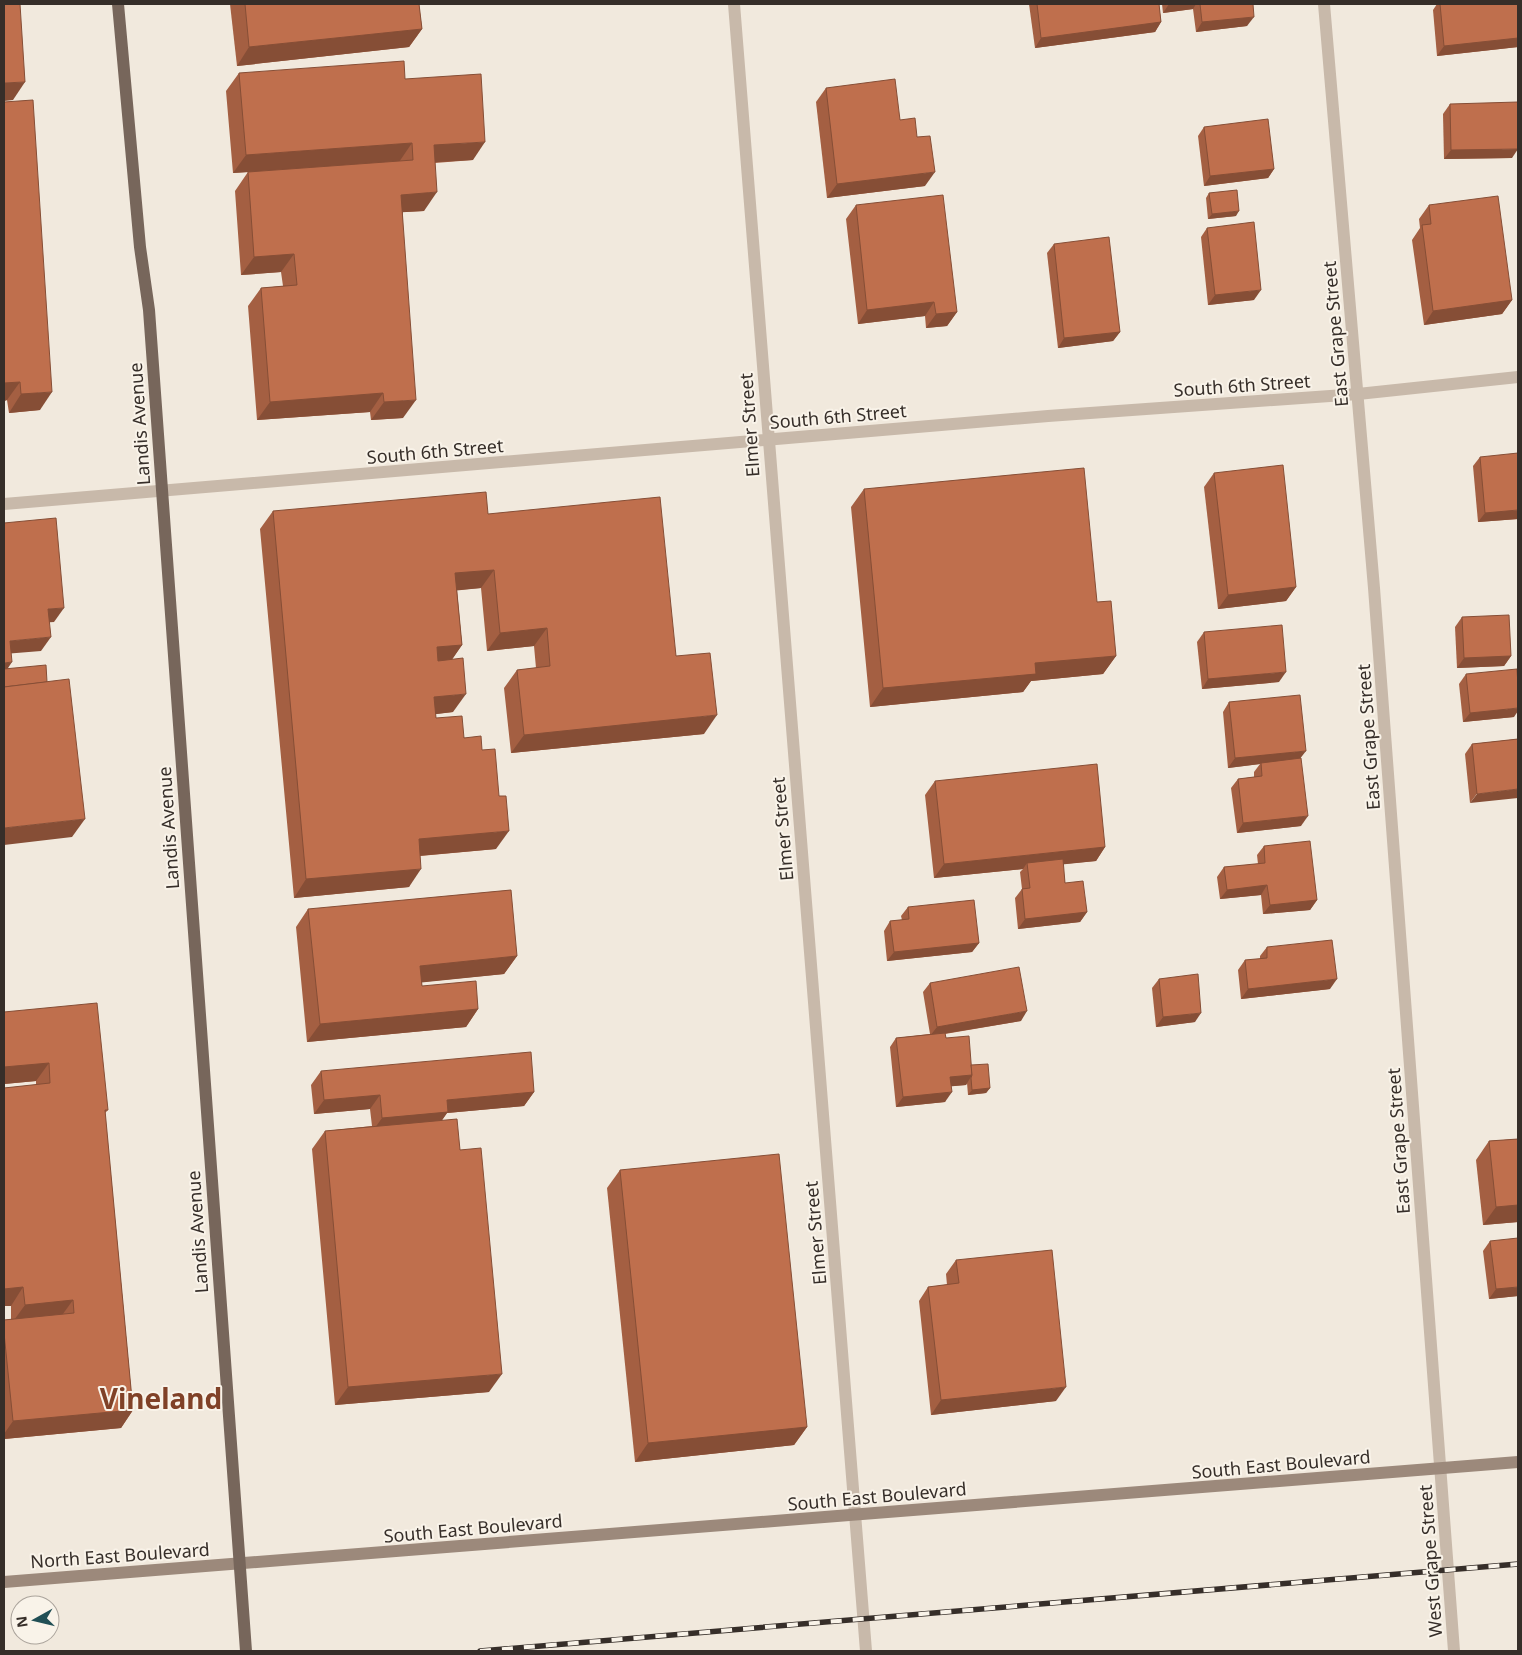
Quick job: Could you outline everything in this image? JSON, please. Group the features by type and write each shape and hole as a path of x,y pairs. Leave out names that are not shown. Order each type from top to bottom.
{"main road":[{"name":"Landis Avenue","path":"118,4 140,247 148,310 246,1651"},
{"name":"South East Boulevard","path":"239,1564 1518,1462"},
{"name":"North East Boulevard","path":"4,1582 239,1564"}],"street":[{"name":"Elmer Street","path":"734,4 866,1651"},
{"name":"East Grape Street","path":"1324,4 1374,588 1441,1468"},
{"name":"South 6th Street","path":"4,504 1048,416 1358,394 1518,377"},
{"name":"West Grape Street","path":"1441,1468 1454,1651"}],"building":[{"path":"4,4 20,4 25,82 4,83"},
{"path":"245,4 419,4 422,29 249,47"},
{"path":"1037,4 1159,4 1161,22 1041,38"},
{"path":"1200,4 1253,4 1254,17 1202,22"},
{"path":"1440,4 1518,4 1518,38 1444,46"},
{"path":"404,61 405,79 481,74 485,142 434,145 437,192 401,195 416,400 384,402 383,393 270,402 261,288 297,285 294,254 254,257 248,172 413,160 412,143 246,155 239,73"},
{"path":"895,79 900,120 915,118 917,137 930,136 935,172 837,184 826,88"},
{"path":"33,100 52,392 21,394 20,382 4,383 4,102"},
{"path":"1518,102 1518,149 1451,150 1450,104"},
{"path":"1268,119 1274,169 1210,176 1204,127"},
{"path":"1237,190 1239,211 1212,214 1209,193"},
{"path":"943,195 957,312 936,314 934,302 867,310 856,205"},
{"path":"1498,196 1512,300 1433,311 1422,225 1431,224 1429,205"},
{"path":"1254,222 1261,290 1215,295 1207,228"},
{"path":"1109,237 1120,332 1064,338 1054,244"},
{"path":"1518,453 1518,510 1485,513 1480,457"},
{"path":"1283,465 1296,587 1228,595 1214,473"},
{"path":"1084,468 1097,602 1111,601 1116,656 1035,663 1036,674 883,688 864,489"},
{"path":"486,492 488,514 660,497 676,656 710,653 717,715 524,735 517,670 550,666 547,628 500,633 494,570 455,573 462,645 437,647 438,661 463,658 466,694 434,697 436,718 462,716 464,738 481,736 482,750 495,749 499,796 506,796 509,831 419,839 421,869 306,879 273,511"},
{"path":"56,518 64,608 48,609 51,637 10,641 12,662 4,663 4,523"},
{"path":"1509,615 1511,656 1464,658 1462,617"},
{"path":"1282,625 1286,672 1208,679 1204,632"},
{"path":"46,665 47,682 4,687 4,669"},
{"path":"1517,669 1518,708 1470,713 1466,674"},
{"path":"69,679 85,819 4,828 4,687"},
{"path":"1300,695 1306,751 1235,758 1229,702"},
{"path":"1518,739 1518,789 1477,794 1472,744"},
{"path":"1301,758 1308,816 1243,823 1238,779 1262,776 1261,763"},
{"path":"1097,764 1105,847 944,864 935,781"},
{"path":"1310,841 1317,900 1270,905 1267,885 1227,890 1224,867 1265,863 1264,846"},
{"path":"1063,859 1065,883 1083,881 1087,912 1025,919 1022,889 1030,888 1027,863"},
{"path":"511,890 517,956 420,966 422,986 476,981 478,1009 320,1024 308,909"},
{"path":"974,900 979,943 894,952 890,921 909,919 908,907"},
{"path":"1332,940 1337,979 1248,989 1245,960 1267,958 1267,947"},
{"path":"1019,967 1027,1011 937,1027 930,983"},
{"path":"1198,974 1201,1013 1163,1017 1159,979"},
{"path":"97,1003 108,1110 105,1110 133,1410 13,1421 4,1320 74,1313 73,1300 25,1305 23,1287 4,1289 4,1088 50,1083 49,1063 4,1067 4,1012"},
{"path":"945,1033 946,1038 969,1036 972,1075 950,1077 952,1092 903,1097 896,1038"},
{"path":"531,1052 534,1092 447,1100 448,1112 382,1118 380,1095 324,1100 321,1071"},
{"path":"988,1064 990,1088 972,1090 971,1065"},
{"path":"457,1119 460,1150 481,1148 502,1374 348,1387 325,1131"},
{"path":"1518,1139 1518,1205 1496,1207 1489,1141"},
{"path":"779,1154 807,1427 648,1443 620,1170"},
{"path":"1518,1238 1518,1287 1496,1289 1490,1241"},
{"path":"1052,1250 1066,1387 941,1400 928,1287 959,1283 956,1260"}],"railway":[{"path":"480,1651 1518,1564"}],"district":[{"name":"Vineland","path":"161,1398"}]}
